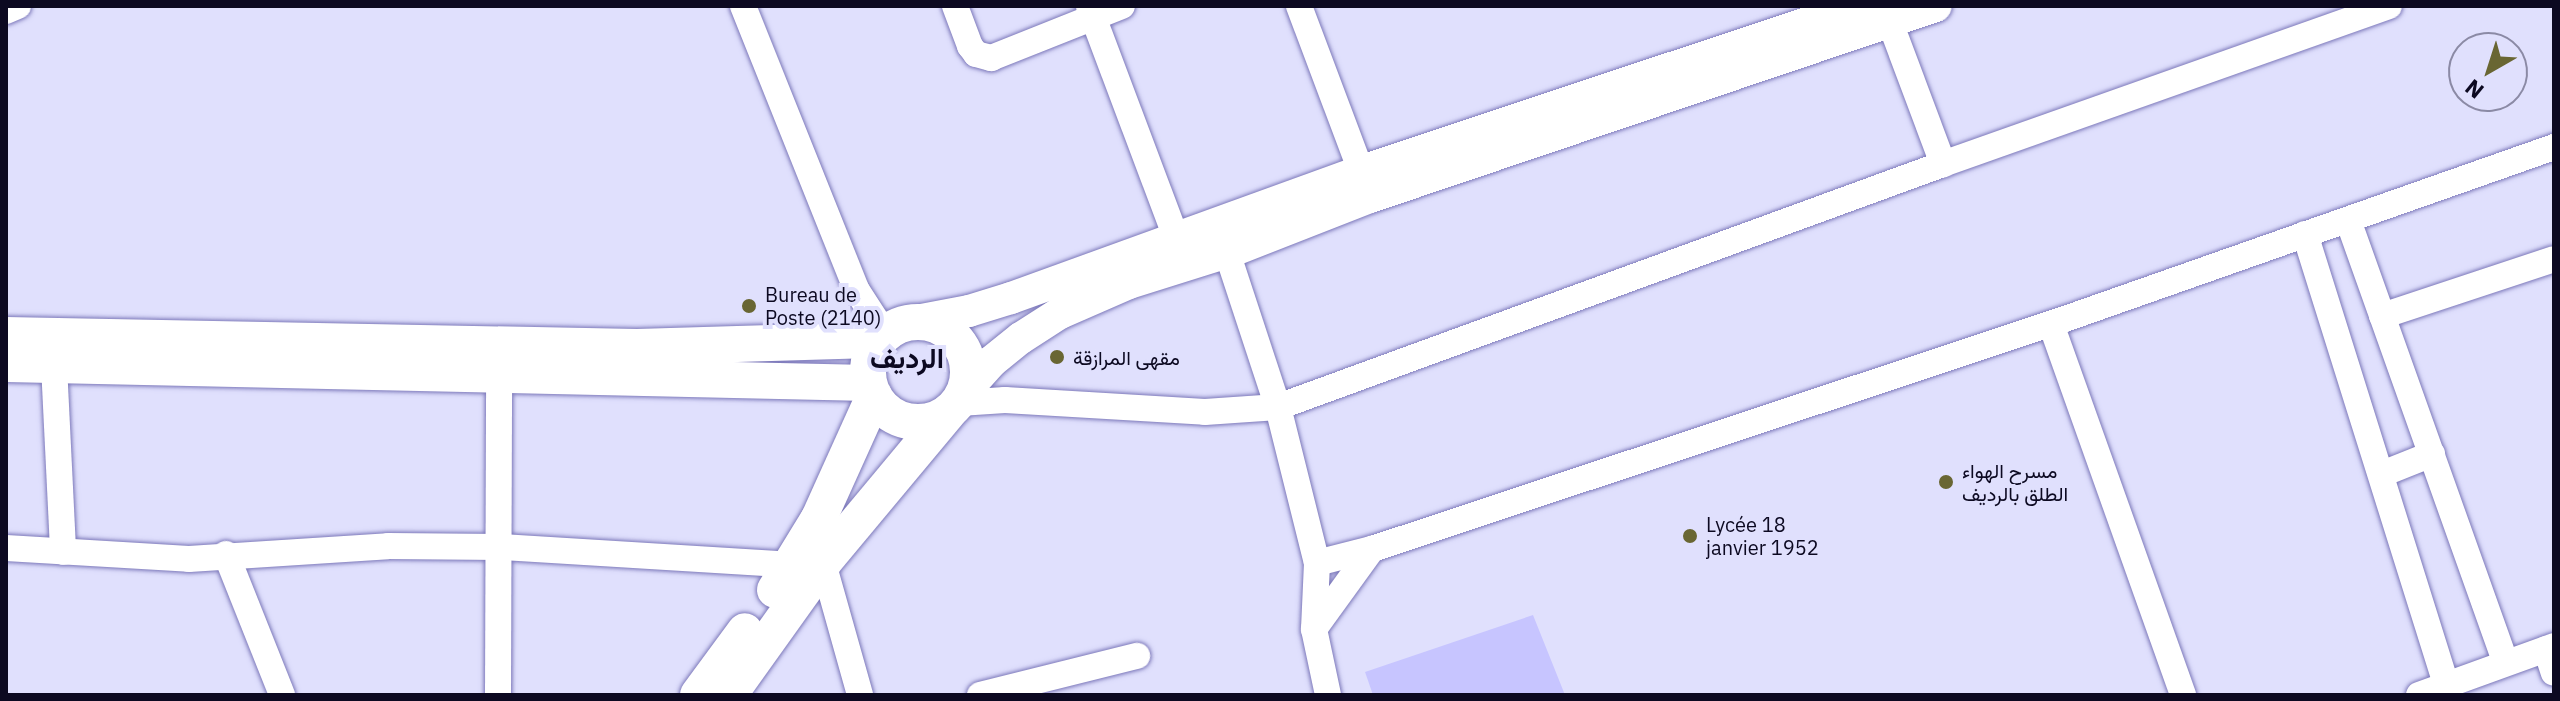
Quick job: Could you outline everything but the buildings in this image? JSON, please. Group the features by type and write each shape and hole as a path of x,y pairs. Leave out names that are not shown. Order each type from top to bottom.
{"main road":[{"path":"6,335 637,347 945,329 958,340 969,373 958,402 808,564 698,695"},
{"path":"729,695 808,564 819,518 871,390 871,353 892,332"},
{"path":"6,364 499,374 871,390 893,416 921,423 958,402"}],"street":[{"path":"6,11 18,6"},
{"path":"743,6 856,289 892,332 1182,252 1366,184 1874,14 1936,6"},
{"path":"955,6 970,46 976,54 991,58 1091,11 1122,6"},
{"path":"1299,6 1366,184"},
{"path":"958,402 1005,400 1205,412 1278,407 1943,164 2389,6"},
{"path":"1091,11 1182,252"},
{"path":"1874,14 1943,164"},
{"path":"1317,563 1372,549 2051,324 2554,147"},
{"path":"2348,220 2505,662"},
{"path":"2305,234 2446,685"},
{"path":"1222,237 1278,407 1317,563 1314,629 1328,695"},
{"path":"958,402 991,362 1060,313 1129,283 1182,252"},
{"path":"2382,316 2554,259"},
{"path":"2051,324 2183,695"},
{"path":"54,365 63,552"},
{"path":"498,695 501,547 499,374"},
{"path":"2382,474 2432,454"},
{"path":"6,548 189,559 226,554 388,546 501,547 808,564 860,695"},
{"path":"1314,629 1372,549"},
{"path":"226,554 282,695"},
{"path":"980,695 1137,656"},
{"path":"2419,695 2505,662 2551,656"}],"shaded area":[{"path":"1533,615 1565,695 1373,695 1365,672"}],"place":[{"name":"Bureau de Poste (2140)","path":"749,306"},
{"name":"مقهى المرازقة","path":"1057,357"},
{"name":"مسرح الهواء الطلق بالرديف","path":"1946,482"},
{"name":"Lycée 18 janvier 1952","path":"1690,536"}],"district":[{"name":"الرديف","path":"907,358"}]}
